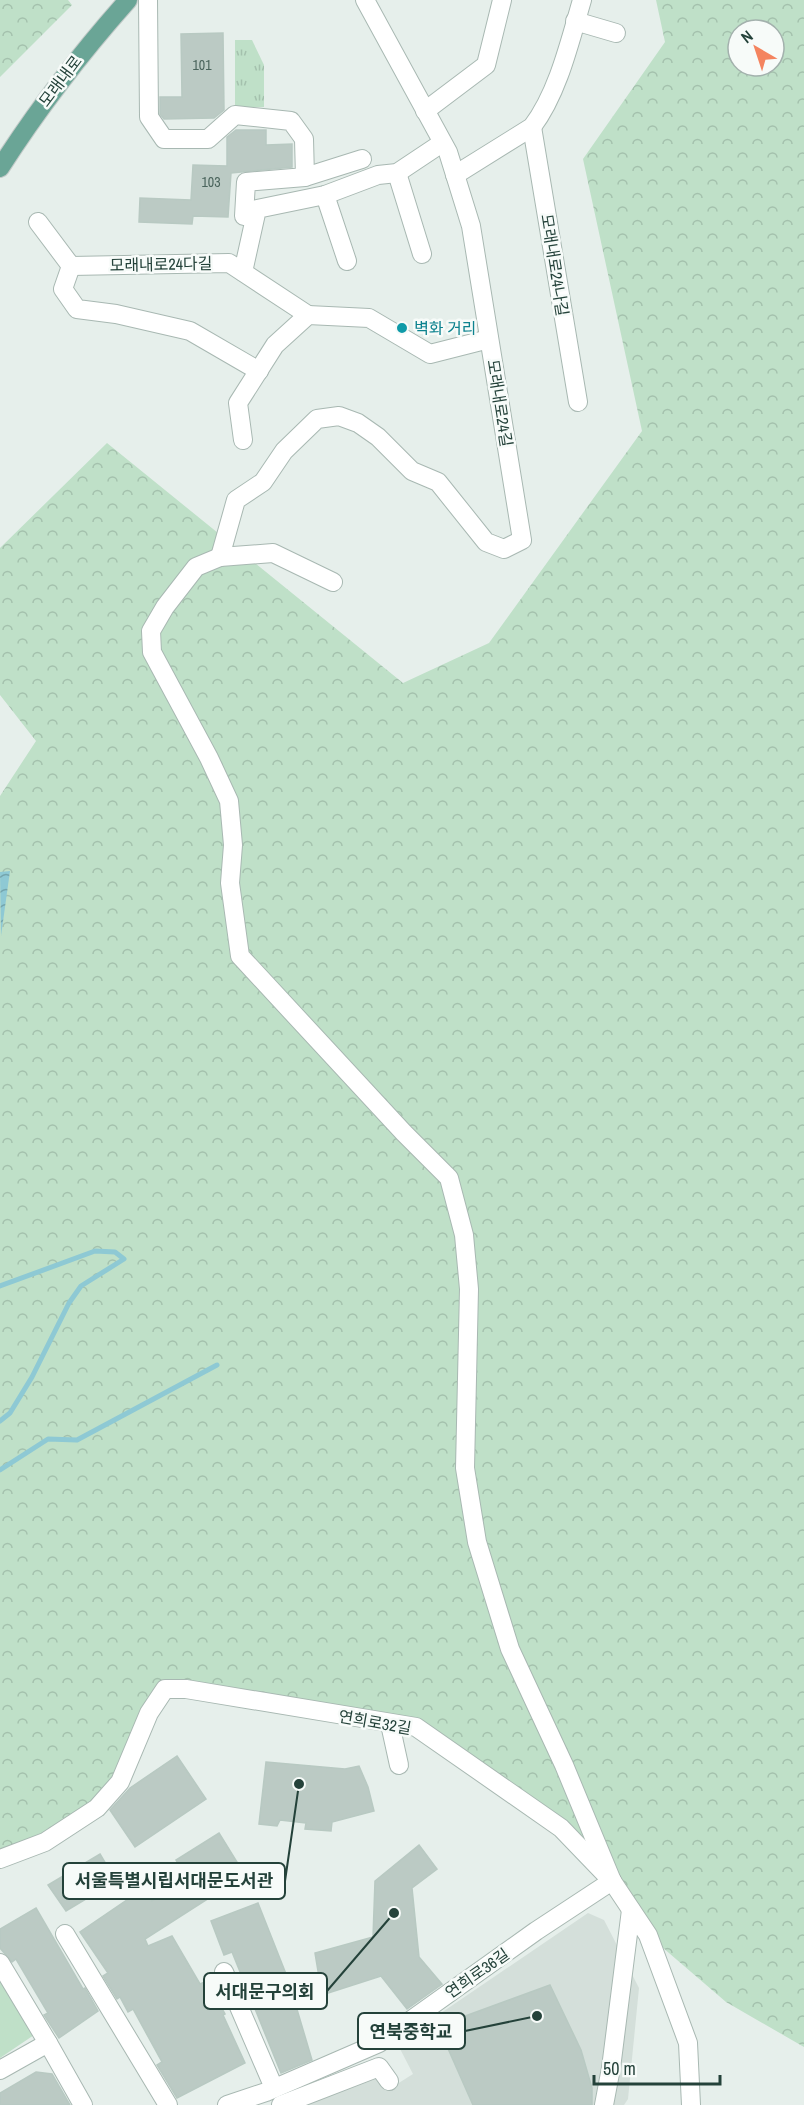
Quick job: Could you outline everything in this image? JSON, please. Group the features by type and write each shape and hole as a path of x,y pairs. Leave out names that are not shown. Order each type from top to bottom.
{"main road":[{"name":"모래내로","path":"0,168 33,116 76,60 128,0"}],"street":[{"path":"148,0 149,117 164,139 208,138 235,115 291,121 304,139 305,177"},
{"name":"모래내로24길","path":"219,557 236,500 263,482 284,451 317,419 339,416 358,423 378,437 412,471 438,482 486,542 504,549 522,540 471,226 448,152 365,0"},
{"path":"425,111 486,65 502,0"},
{"path":"455,175 532,127 541,116 562,66 582,0"},
{"path":"575,21 616,33"},
{"name":"모래내로24나길","path":"532,127 578,402"},
{"path":"243,272 257,209 325,195 378,175 397,173 442,142"},
{"path":"244,216 246,182 305,177 362,159"},
{"path":"397,173 422,254"},
{"path":"325,195 347,261"},
{"path":"38,222 71,266 63,290 77,309 116,314 190,331 259,371"},
{"name":"모래내로24다길","path":"71,266 229,263 308,315"},
{"path":"243,440 238,403 275,345 308,315 369,318 430,354 489,339"},
{"path":"333,582 273,553 219,557 196,567 165,607 151,631 152,652 209,758 229,801 233,845 230,883 240,956 404,1133 449,1178 464,1235 469,1289 465,1468 477,1542 510,1649 564,1765 612,1881"},
{"name":"연희로32길","path":"0,1859 45,1842 97,1808 120,1782 149,1713 165,1689 186,1689 416,1728 561,1828 612,1881 648,1935 688,2043 691,2105"},
{"path":"390,1724 399,1765"},
{"name":"연희로36길","path":"227,2105 278,2097 379,2043 536,1931 612,1881"},
{"path":"604,2105 611,2068 631,1910"},
{"path":"65,1934 168,2105"},
{"path":"0,1963 83,2105"},
{"path":"224,1972 278,2097 379,2067 389,2081"},
{"path":"0,2070 48,2043"}],"shaded area":[{"path":"588,1913 604,1920 639,1988 628,2099 624,2105 302,2105 383,2075 394,2086 413,2074 397,2043"}],"green space":[{"path":"0,0 68,0 72,5 0,77"},
{"path":"656,0 804,0 804,2047 726,2002 648,1935 561,1828 415,1727 165,1689 97,1808 0,1859 0,796 36,741 0,695 0,548 107,443 403,683 489,643 642,431 583,159 665,42"},
{"path":"235,40 252,40 264,65 264,107 235,107"},
{"path":"0,1976 34,2035 0,2058"}],"water":[{"path":"10,871 1,936 0,872"}],"building":[{"path":"223,33 224,110 214,118 164,119 160,114 160,97 182,97 181,34"},
{"path":"236,130 266,130 266,145 292,144 292,167 231,173 228,217 193,216 192,224 139,222 140,198 191,200 193,165 227,166 227,137"},
{"path":"177,1756 206,1799 135,1847 110,1810 130,1788"},
{"path":"266,1762 345,1769 359,1766 368,1787 374,1811 332,1822 331,1831 305,1829 306,1823 280,1820 277,1826 259,1824"},
{"path":"219,1833 245,1875 145,1939 148,1946 172,1936 200,1984 207,1981 225,2014 223,2015 245,2063 177,2098 157,2065 162,2062 133,2009 128,2012 120,1997 117,1999 103,1976 108,1973 80,1932 143,1889 152,1901 187,1878 176,1860"},
{"path":"419,1845 437,1869 412,1888 419,1957 442,1984 407,2009 381,1976 322,1995 315,1953 373,1937 375,1881"},
{"path":"100,1854 116,1881 66,1911 48,1885"},
{"path":"258,1903 288,1979 312,2060 281,2073 232,1952 224,1955 211,1921"},
{"path":"36,1908 98,2011 59,2038 44,2015 48,2013 16,1959 12,1962 0,1948 0,1929"},
{"path":"550,1985 581,2050 592,2088 592,2105 473,2105 438,2026"},
{"path":"36,2072 52,2074 70,2105 0,2105 0,2093"}],"waterway":[{"path":"0,1286 95,1251 115,1252 124,1259 81,1286 69,1303 32,1377 10,1413 0,1421"},
{"path":"0,1470 48,1439 77,1440 217,1365"}],"place":[{"name":"벽화 거리","path":"402,328"},
{"name":"서울특별시립서대문도서관","path":"299,1784"},
{"name":"서대문구의회","path":"394,1913"},
{"name":"연북중학교","path":"537,2016"}]}
